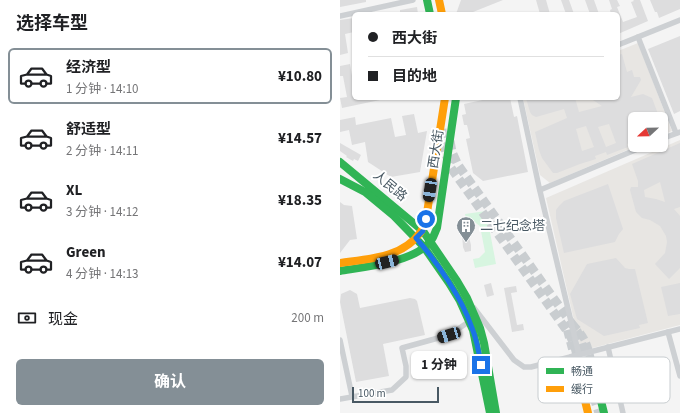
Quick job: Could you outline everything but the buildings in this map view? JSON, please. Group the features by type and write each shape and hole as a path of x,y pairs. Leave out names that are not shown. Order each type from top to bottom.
{"main road":[{"path":"427,0 430,12"},
{"path":"439,0 442,12"},
{"name":"西大街","path":"423,231 445,100"},
{"name":"西大街","path":"427,244 437,228 456,100"},
{"name":"人民路","path":"340,162 423,231 427,244"},
{"name":"人民路","path":"340,179 365,192 394,216 416,238 427,244"},
{"path":"340,264 395,253 423,231"},
{"path":"340,271 402,259 427,244"},
{"path":"427,244 467,298 475,315 482,335 496,413"},
{"path":"427,244 470,321 477,345 490,413"},
{"path":"586,403 588,413"},
{"path":"601,403 604,413"}],"street":[{"path":"358,12 413,0"},
{"path":"340,16 352,13"},
{"path":"620,44 680,20"},
{"path":"638,38 678,133 668,137"},
{"path":"520,100 579,355"},
{"path":"540,190 630,152"},
{"path":"467,298 514,360 521,366 527,368 538,365"},
{"path":"340,399 392,390 406,377 406,366 402,348 449,335 470,321"},
{"path":"571,357 680,329"},
{"path":"668,332 680,376"},
{"path":"340,340 352,396"},
{"path":"608,347 610,357"},
{"path":"621,403 623,413"}],"shaded area":[{"path":"638,43 665,112 628,112 628,150 550,183 540,175 523,100 620,100 620,50"},
{"path":"668,121 672,131 668,133"},
{"path":"680,140 680,325 581,351 546,198 652,152 668,152 668,145"}],"green space":[{"path":"486,211 496,264 475,268 473,259 479,258 485,252 480,226 473,221 467,222 465,214"}],"tunnel":[{"path":"442,129 444,149 451,168 570,335 577,357"},
{"path":"450,141 452,152 458,165 577,331 585,357"},
{"path":"572,324 584,339 590,357"},
{"path":"567,330 574,357"},
{"path":"596,403 599,413"}],"traffic: fast":[{"path":"427,0 430,12"},
{"path":"340,271 376,265 403,258 425,247 432,239 437,228 456,100"},
{"path":"340,162 423,231 457,281 467,298 480,328 496,413"},
{"path":"340,179 365,192 394,216 424,247 449,283 460,301 473,330 490,413"},
{"path":"602,403 604,413"}],"traffic: slow":[{"path":"439,0 442,12"},
{"path":"340,263 384,256 404,248 413,241 423,228 426,219 445,100"},
{"path":"586,403 588,413"}],"place":[{"name":"二七纪念塔","path":"466,243"}],"route":[{"path":"426,219 423,231 416,238 436,264 460,301 473,330 481,365"}]}
